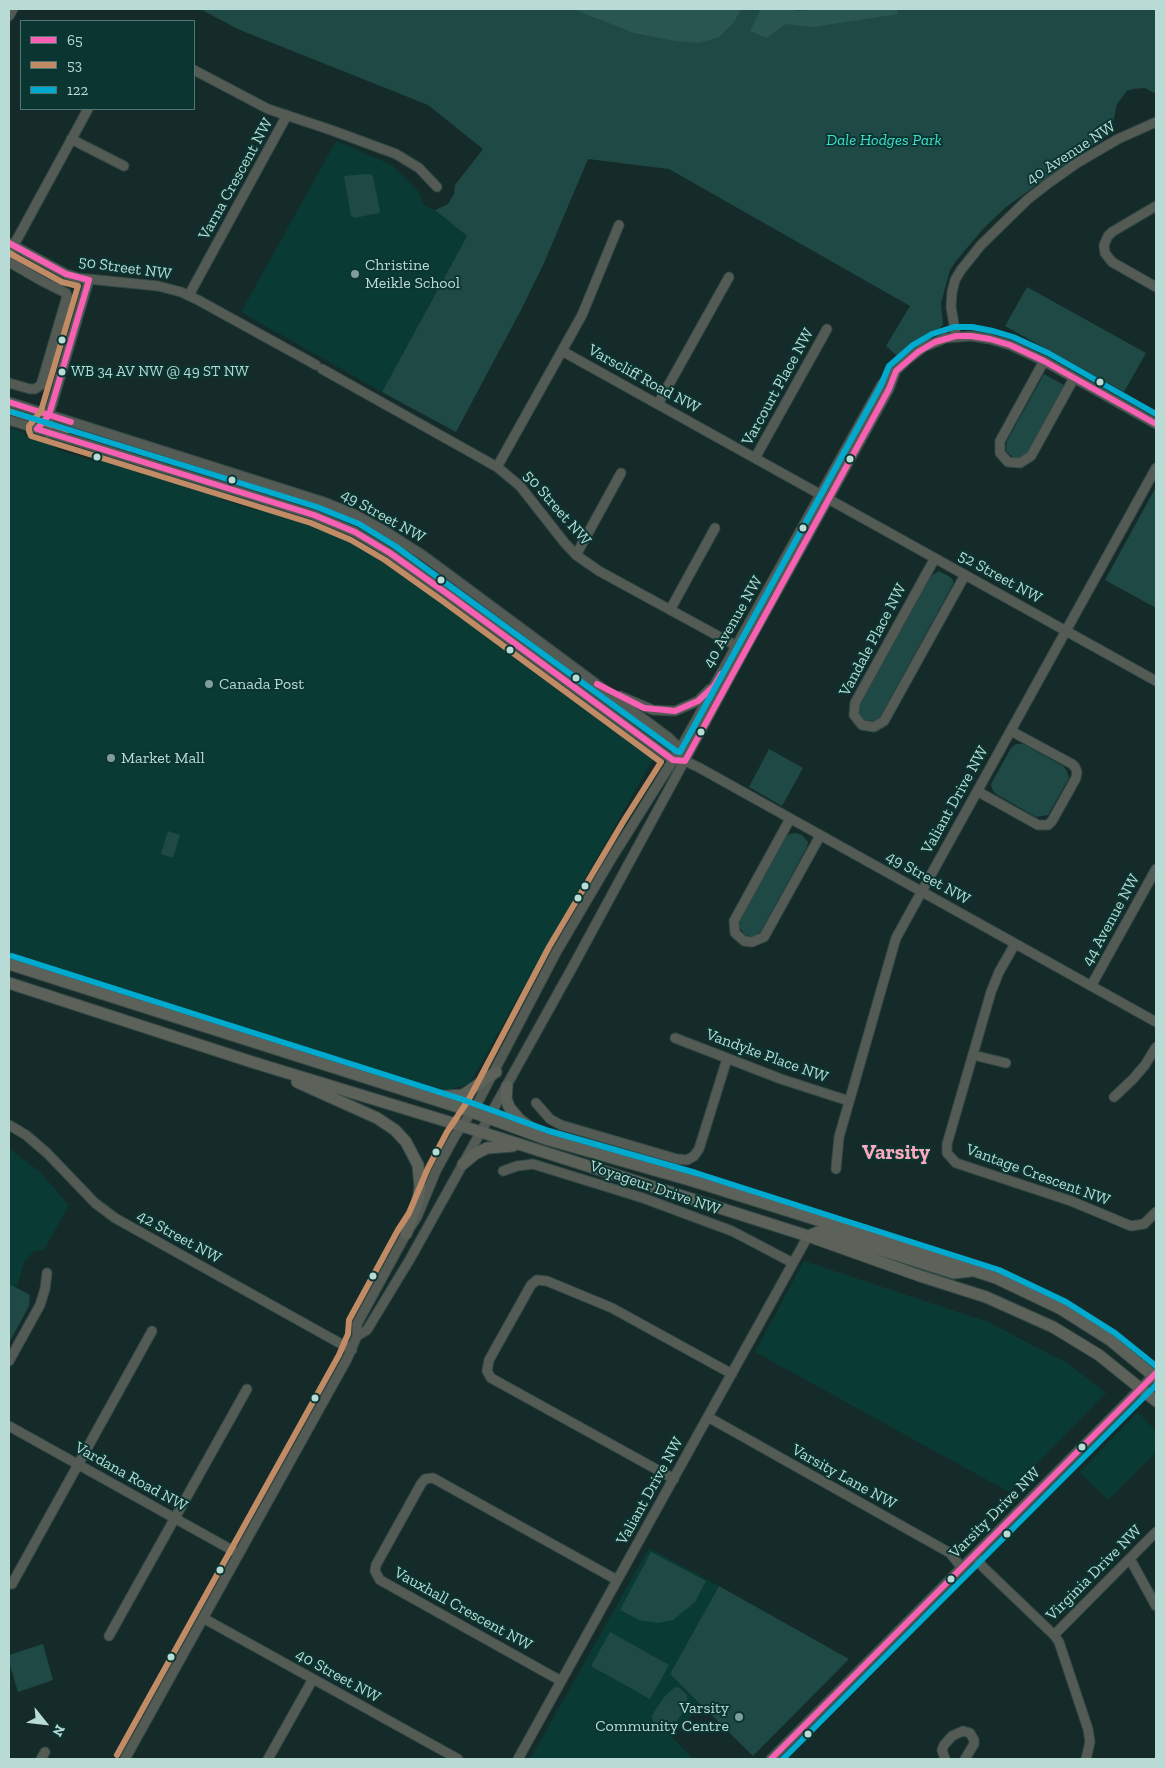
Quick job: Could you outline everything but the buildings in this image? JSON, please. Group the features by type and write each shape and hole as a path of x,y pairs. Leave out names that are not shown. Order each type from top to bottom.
{"main road":[{"path":"9,964 427,1098 546,1139 693,1181 996,1278 1061,1309 1110,1340 1155,1375"},
{"path":"9,983 252,1062 462,1126 808,1236 920,1276 986,1297 1053,1327 1099,1355 1156,1402"},
{"path":"252,1062 377,1118 401,1136 415,1158 420,1177 418,1201 406,1234"},
{"path":"427,1098 463,1095 496,1072"},
{"path":"507,1086 507,1103 513,1113 527,1126 546,1139"},
{"path":"463,1164 475,1154 487,1148 519,1145"},
{"path":"808,1236 818,1232 830,1234 954,1273 973,1270"}],"street":[{"path":"9,16 13,9"},
{"name":"Varna Crescent NW","path":"189,295 287,115 268,109 195,71"},
{"path":"9,254 11,244 87,110"},
{"path":"287,115 396,154 419,168 437,187"},
{"name":"40 Avenue NW","path":"358,1336 367,1330 380,1312 507,1086 685,761 740,648 824,497 889,390 896,371 924,347 956,336 951,307 952,292 955,280 961,270 981,244 1027,200 1050,182 1118,139 1156,122"},
{"path":"71,139 124,166"},
{"path":"1156,206 1112,232 1104,245 1105,253 1116,266 1156,288"},
{"path":"562,351 586,307 619,226"},
{"name":"50 Street NW","path":"11,244 66,274 90,280 158,286 189,295 319,367 497,467 520,486 576,555 599,571 740,648"},
{"path":"9,262 66,292 67,296 41,386 30,389 9,384"},
{"path":"658,404 729,277"},
{"path":"38,430 48,415 90,280"},
{"name":"Varcourt Place NW","path":"755,458 827,329"},
{"path":"956,336 990,339 1010,345 1156,424"},
{"name":"Varscliff Road NW","path":"497,467 562,351 824,497"},
{"path":"1044,362 1000,441 1000,453 1008,462 1020,463 1031,456 1074,378"},
{"name":"49 Street NW","path":"9,402 324,502 354,514 424,556 603,688 668,737 680,749 685,761"},
{"path":"48,415 48,433"},
{"name":"49 Street NW","path":"9,420 314,515 355,532 421,575 673,760 685,761 1156,1022"},
{"name":"Valiant Drive NW","path":"836,1168 839,1136 896,938 1156,468"},
{"path":"576,555 621,473"},
{"name":"52 Street NW","path":"824,497 1156,681"},
{"path":"670,610 716,528"},
{"name":"Vandale Place NW","path":"935,558 855,703 854,716 862,725 874,727 884,721 965,575"},
{"name":"40 Avenue NW","path":"125,1759 352,1350 358,1336 358,1324 417,1217 436,1171 455,1136 472,1113 496,1072 558,951 631,826 680,749 714,686 740,648"},
{"path":"603,688 644,708 664,711 675,710 698,701 714,686"},
{"path":"977,791 1038,824 1048,825 1076,778 1077,772 1072,764 1010,731"},
{"path":"790,819 736,917 735,933 744,941 752,942 764,936 820,836"},
{"name":"44 Avenue NW","path":"1092,986 1156,868"},
{"name":"Vantage Crescent NW","path":"1015,944 996,980 972,1055 947,1144 947,1153 956,1163 1072,1201 1130,1226 1144,1224 1156,1212"},
{"name":"Vandyke Place NW","path":"675,1038 781,1079 849,1101"},
{"path":"1114,1097 1146,1065 1156,1046"},
{"path":"972,1055 1006,1063"},
{"name":"Voyageur Drive NW","path":"536,1103 550,1119 566,1127 677,1159 687,1160 699,1149 727,1059"},
{"name":"42 Street NW","path":"9,1125 26,1135 47,1153 95,1203 114,1218 352,1350"},
{"name":"Voyageur Drive NW","path":"503,1171 517,1166 533,1164 643,1198 732,1231 794,1263"},
{"name":"Valiant Drive NW","path":"518,1759 808,1236"},
{"path":"9,1361 40,1305 47,1273"},
{"path":"674,1479 491,1378 487,1371 489,1360 530,1285 538,1280 546,1281 612,1308 732,1374"},
{"path":"12,1584 152,1331"},
{"name":"Varsity Drive NW","path":"771,1759 1155,1375"},
{"path":"109,1636 247,1389"},
{"name":"Varsity Lane NW","path":"708,1417 950,1553 962,1568"},
{"name":"Vardana Road NW","path":"9,1426 239,1554"},
{"name":"Vauxhall Crescent NW","path":"561,1681 380,1580 375,1568 389,1541 421,1484 425,1479 433,1478 617,1580"},
{"name":"Virginia Drive NW","path":"1054,1635 1156,1532"},
{"path":"975,1555 983,1567 1054,1635 1062,1649 1088,1729 1090,1742 1086,1759"},
{"path":"1130,1559 1156,1606"},
{"name":"40 Street NW","path":"203,1618 458,1759"},
{"path":"268,1759 313,1679"},
{"path":"945,1759 942,1750 944,1745 952,1736 963,1731 970,1734 974,1740 974,1744 965,1759"}],"shaded area":[{"path":"573,9 741,9 734,22 719,37 699,43 675,41 634,33"},
{"path":"761,9 794,9 796,11 897,9 898,14 813,27 785,24 767,38 750,31"},
{"name":"Christine Meikle School","path":"336,141 392,165 419,192 424,205 435,210 467,236 382,392 241,312"},
{"path":"9,428 22,432 27,437 53,445 58,450 97,462 98,459 176,482 222,497 222,500 258,511 260,508 303,517 366,545 444,599 453,612 476,629 485,631 503,644 503,649 506,651 511,648 655,755 469,1084 435,1094 9,956"},
{"path":"9,1148 40,1172 69,1205 44,1250 34,1251 24,1262 17,1288 9,1284"},
{"path":"804,1261 988,1322 1067,1363 1106,1393 1009,1492 755,1352"},
{"path":"1138,1412 1156,1431 1156,1452 1108,1500 1080,1472"},
{"path":"649,1548 719,1586 670,1674 702,1705 671,1736 693,1759 530,1759"}],"green space":[{"name":"Dale Hodges Park","path":"200,9 1156,9 1156,94 1145,88 1127,91 1117,104 1111,132 1006,207 983,229 950,270 941,303 943,325 908,346 897,356 886,346 910,306 669,169 588,159 544,263 456,432 382,392 467,236 435,210 448,204 454,194 455,185 483,149 428,105 240,30"},
{"path":"371,174 380,211 379,213 354,218 351,216 344,176"},
{"path":"1027,287 1146,353 1124,392 1005,326"},
{"path":"1044,374 1064,385 1027,453 1015,459 1006,451 1007,441"},
{"path":"1156,487 1156,608 1105,580"},
{"path":"939,571 950,577 953,580 953,584 880,717 874,721 865,720 860,715 860,705 931,576"},
{"path":"1016,744 1023,744 1063,766 1067,771 1069,778 1048,815 1036,817 996,794 992,789 991,784 1011,748"},
{"path":"769,749 803,768 782,806 749,787"},
{"path":"168,831 180,835 173,858 161,854"},
{"path":"796,833 802,835 808,842 807,847 761,931 754,937 745,935 740,928 740,920 787,836"},
{"path":"9,1284 30,1295 29,1306 9,1343"},
{"path":"651,1552 706,1581 695,1602 673,1620 658,1623 639,1620 620,1610"},
{"path":"719,1586 849,1659 753,1756 670,1674"},
{"path":"610,1632 669,1665 650,1699 591,1666"},
{"path":"43,1644 53,1680 18,1692 9,1662 9,1655"},
{"path":"675,1687 680,1688 687,1695 687,1706 677,1721 657,1725 653,1722 652,1716 664,1697"}],"transit line":[{"name":"65","path":"9,243 66,274 89,280 49,415 37,429 314,515 355,532 390,553 449,595 673,760 685,761 889,389 896,371 918,352 935,342 956,336 990,339 1010,345 1044,361 1156,424"},
{"name":"53","path":"9,253 62,282 78,286 41,411 29,426 31,436 311,523 351,540 385,560 444,602 661,762 549,947 469,1099 447,1132 428,1168 409,1213 349,1320 348,1334 339,1355 117,1755"},
{"name":"122","path":"12,412 317,507 359,524 395,546 676,751 680,752 881,385 889,366 913,345 932,334 954,327 972,327 993,331 1013,337 1048,353 1156,414"},
{"name":"65","path":"9,402 71,422"},
{"name":"53","path":"9,411 68,430"},
{"name":"65","path":"597,684 644,708 675,711 698,701 714,686 721,674"},
{"name":"122","path":"12,956 461,1099 549,1131 696,1173 999,1270 1066,1302 1115,1333 1156,1366"},
{"name":"65","path":"771,1759 1156,1373"},
{"name":"122","path":"783,1759 1156,1385"}],"place":[{"name":"Christine Meikle School","path":"355,274"},
{"name":"WB 34 AV NW @ 49 ST NW","path":"62,372"},
{"name":"Canada Post","path":"209,684"},
{"name":"Market Mall","path":"111,758"},
{"name":"Varsity Community Centre","path":"739,1717"}],"district":[{"name":"Varsity","path":"896,1153"}]}
